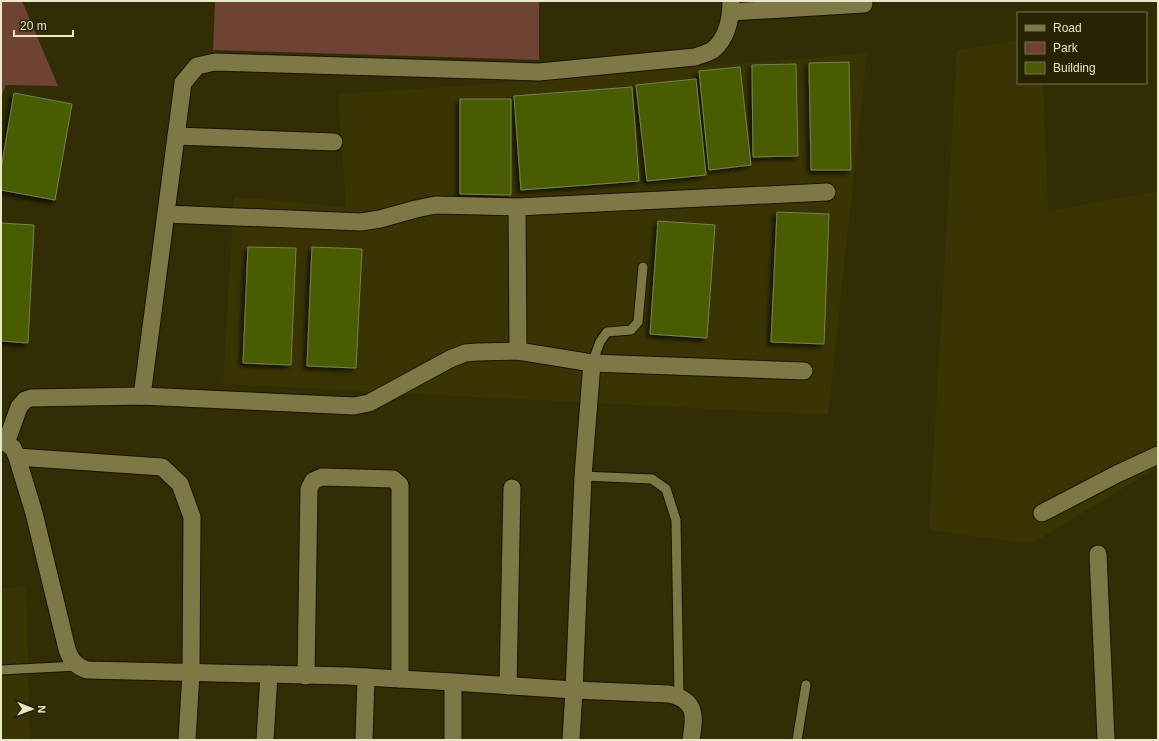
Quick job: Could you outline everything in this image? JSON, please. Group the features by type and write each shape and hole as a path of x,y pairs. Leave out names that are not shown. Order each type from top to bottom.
{"street":[{"path":"142,396 183,83 197,66 215,62 539,72 576,69 695,57 712,51 724,36 731,6 864,4"},
{"path":"176,136 334,142"},
{"path":"166,214 361,222 380,219 435,205 517,207 827,192"},
{"path":"517,207 518,351"},
{"path":"691,740 694,723 693,711 690,705 679,696 366,677 87,670 77,666 73,662 67,649 34,513 17,457 13,448 4,442 19,407 25,400 31,398 142,396 346,406 362,405 375,400 450,359 465,353 518,351 592,363 804,371"},
{"path":"571,740 583,476 592,363"},
{"path":"1042,514 1117,474 1158,455"},
{"path":"17,457 162,467 180,484 192,517 191,673 187,740"},
{"path":"306,676 309,488 313,481 322,477 393,479 400,485 400,679"},
{"path":"508,686 512,488"},
{"path":"1098,554 1106,740"},
{"path":"265,740 269,674"},
{"path":"364,740 366,677"},
{"path":"453,682 453,740"}],"lane":[{"path":"592,363 600,342 607,332 631,330 638,322 643,267"},
{"path":"583,476 652,478 666,489 676,520 679,696"},
{"path":"1,670 77,666"},
{"path":"797,740 806,685"}],"shaded area":[{"path":"1017,40 1017,84 1043,84 1048,211 1158,191 1158,467 1031,544 929,530 957,50"},
{"path":"867,53 828,415 223,384 234,197 346,207 338,94 488,84"},
{"path":"26,586 30,740 1,740 1,588"}],"green space":[{"path":"1,1 22,1 58,86 6,85 1,97"},
{"path":"215,1 539,1 539,60 213,50"}],"building":[{"path":"849,62 851,170 811,170 809,63"},
{"path":"796,64 798,156 753,157 752,65"},
{"path":"740,67 751,165 709,170 699,71"},
{"path":"696,79 706,175 647,181 636,85"},
{"path":"632,87 639,181 521,190 514,96"},
{"path":"14,93 72,104 55,200 1,190 1,169"},
{"path":"460,99 511,99 511,195 460,194"},
{"path":"777,212 829,214 824,344 771,342"},
{"path":"658,221 715,225 707,338 650,334"},
{"path":"1,223 34,225 28,343 1,341"},
{"path":"248,247 296,248 291,365 243,363"},
{"path":"312,247 362,249 356,368 307,366"}]}
